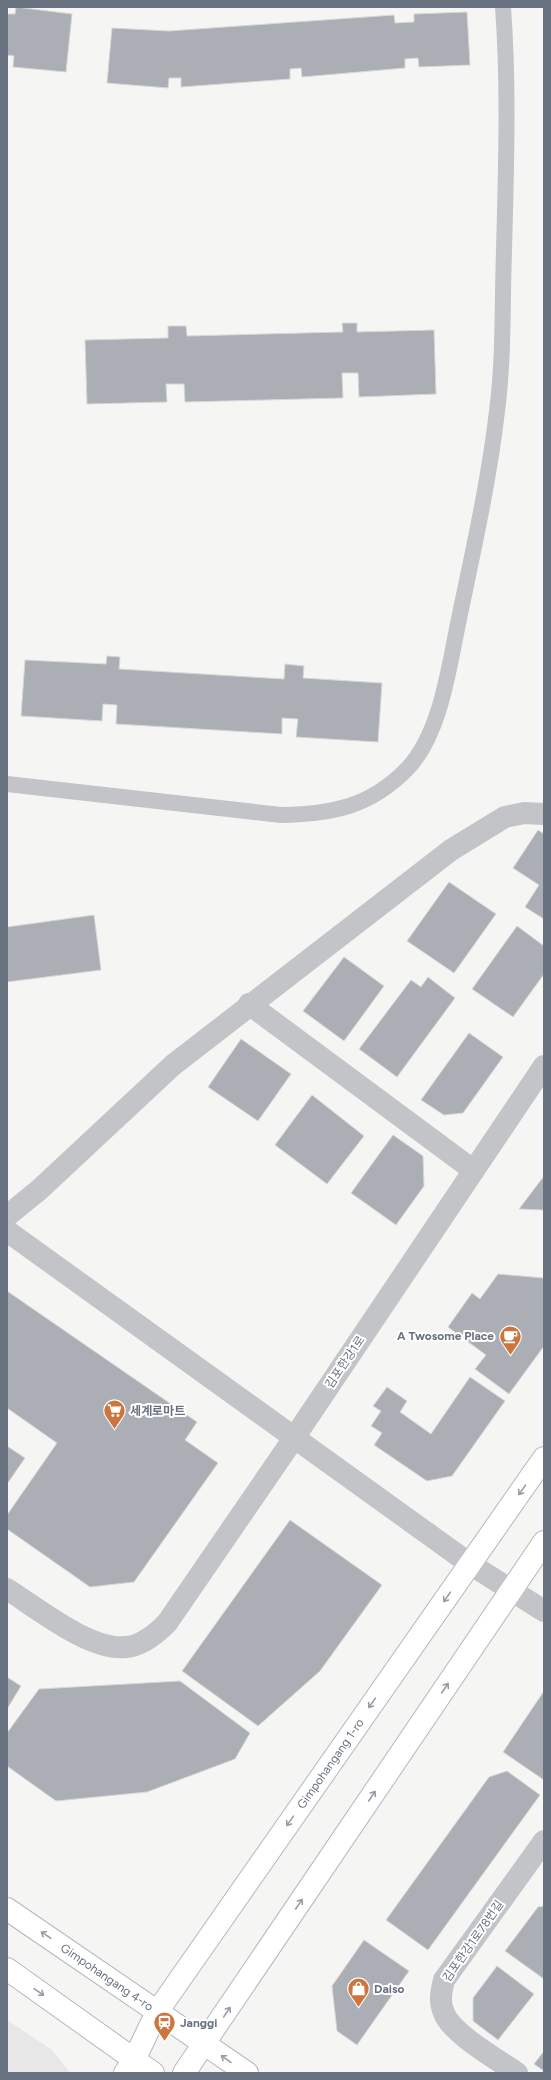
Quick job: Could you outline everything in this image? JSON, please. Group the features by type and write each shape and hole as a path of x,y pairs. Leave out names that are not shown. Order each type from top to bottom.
{"street":[{"path":"7,1216 40,1190 173,1065 249,1004 451,850 484,828 505,817 524,813 544,814"},
{"path":"249,1004 473,1170"},
{"name":"김포한강1로","path":"7,1589 92,1642 109,1647 126,1647 143,1642 167,1623 294,1438 544,1066"},
{"path":"7,1231 470,1564 544,1611"},
{"name":"Gimpohangang 1-ro","path":"130,2066 158,2012 544,1458"},
{"path":"184,2073 544,1542"},
{"name":"김포한강1로78번길","path":"517,2073 455,2030 444,2015 440,1999 444,1980 541,1853"},
{"name":"Gimpohangang 4-ro","path":"7,1909 247,2073"},
{"path":"7,1969 130,2066 153,2073"}],"lane":[{"path":"7,784 281,815 316,814 346,807 376,795 407,769 423,747 433,726 441,703 453,649 484,494 499,400 502,354 506,98 503,7"}],"shaded area":[{"path":"7,2020 52,2050 70,2073 7,2073"}],"building":[{"path":"16,7 72,14 66,72 13,67 14,56 7,55 7,14 15,14"},
{"path":"467,12 470,65 419,67 418,58 405,59 405,68 302,77 301,68 290,69 290,79 181,87 181,78 169,78 168,88 107,83 112,28 169,31 394,15 395,23 414,22 414,14"},
{"path":"342,323 357,323 357,332 434,330 436,394 359,397 358,373 342,373 343,398 185,402 184,384 166,384 167,402 87,404 85,340 168,338 168,326 186,326 187,336 343,332"},
{"path":"107,656 120,657 119,669 284,679 285,664 304,666 303,678 382,683 378,742 296,737 298,719 282,718 282,734 116,724 117,705 103,704 102,721 21,716 25,660 106,664"},
{"path":"538,830 544,834 544,919 525,907 539,885 513,868"},
{"path":"449,882 496,914 454,973 407,941"},
{"path":"94,915 101,970 7,982 7,927"},
{"path":"517,926 544,946 544,974 513,1017 472,989"},
{"path":"344,957 384,986 344,1041 303,1011"},
{"path":"428,977 455,998 397,1077 359,1049 411,980 421,987"},
{"path":"469,1033 503,1057 463,1113 444,1115 421,1100"},
{"path":"241,1039 291,1074 258,1121 208,1087"},
{"path":"312,1095 364,1136 327,1184 275,1145"},
{"path":"393,1135 423,1156 424,1186 396,1225 351,1193"},
{"path":"544,1176 544,1210 519,1209"},
{"path":"498,1274 544,1278 544,1346 509,1394 475,1369 486,1355 448,1327 472,1293 480,1299"},
{"name":"세계로마트","path":"7,1291 197,1422 185,1440 218,1463 134,1582 90,1587 7,1529 7,1515 57,1443 7,1408"},
{"path":"470,1377 505,1401 452,1476 427,1481 374,1445 382,1433 371,1426 381,1411 373,1406 387,1387 407,1401 400,1412 431,1434"},
{"path":"7,1446 25,1458 7,1484"},
{"path":"290,1520 382,1585 320,1671 258,1726 182,1671"},
{"path":"7,1677 21,1686 7,1709"},
{"path":"180,1681 250,1733 235,1759 147,1792 56,1801 7,1766 7,1733 39,1689"},
{"path":"544,1691 544,1780 503,1752"},
{"path":"507,1771 540,1795 428,1950 386,1920 489,1777"},
{"path":"544,1906 544,1979 505,1951 538,1907"},
{"name":"Daiso","path":"364,1940 409,1971 357,2045 337,2031 332,1986"},
{"path":"497,1966 534,1994 498,2040 473,2021 473,1998"},
{"path":"544,2051 544,2071 534,2064"}],"place":[{"name":"A Twosome Place","path":"510,1356"},
{"name":"세계로마트","path":"115,1430"},
{"name":"Daiso","path":"358,2008"},
{"name":"Janggi","path":"164,2042"}]}
